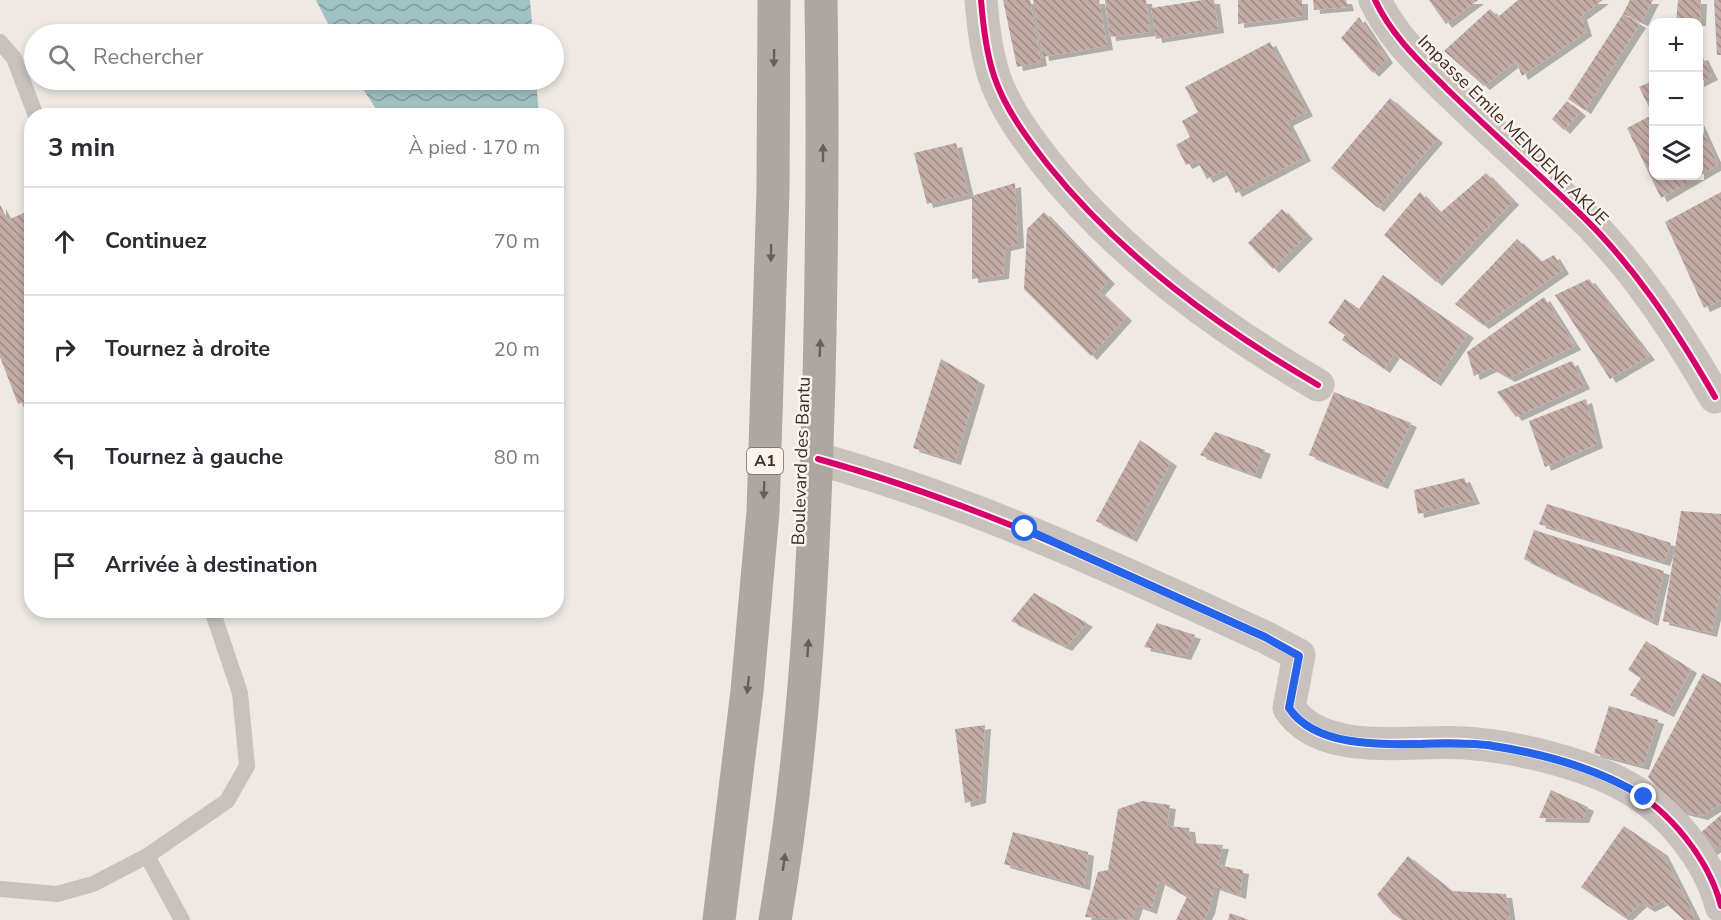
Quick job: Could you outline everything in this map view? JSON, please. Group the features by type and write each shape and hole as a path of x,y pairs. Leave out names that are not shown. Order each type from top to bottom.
{"highway":[{"name":"Boulevard des Bantu","path":"719,920 747,691 763,512 773,190 774,0"},
{"name":"Boulevard des Bantu","path":"775,920 789,824 805,681 818,459 822,226 821,0"}],"street":[{"path":"981,0 988,52 1002,97 1029,141 1077,199 1119,242 1178,292 1243,339 1318,385"},
{"name":"Impasse Emile MENDENE AKUE","path":"1375,0 1396,35 1419,61 1491,132 1575,208 1648,290 1681,338 1715,397"},
{"path":"818,459 963,505 1025,529 1265,637 1299,656 1289,708 1298,722 1357,743 1380,746 1434,742 1492,746 1538,755 1627,786 1644,797 1685,838 1704,867 1721,906"}],"lane":[{"path":"0,42 14,58 24,84"},
{"path":"26,90 33,108"},
{"path":"0,889 57,894 93,884 147,856 227,801 247,766 240,693 215,618"},
{"path":"147,856 182,920"}],"water":[{"path":"316,0 530,0 532,24 328,24"},
{"path":"364,90 537,90 538,108 375,108"}],"building":[{"path":"1003,0 1030,0 1041,62 1017,67"},
{"path":"1033,0 1099,0 1107,46 1043,57"},
{"path":"1105,0 1146,0 1150,32 1110,37"},
{"path":"1214,0 1218,29 1156,39 1151,8"},
{"path":"1238,0 1302,0 1302,16 1238,24"},
{"path":"1313,0 1346,0 1348,7 1314,10"},
{"path":"1429,0 1478,0 1446,24"},
{"path":"1518,0 1603,0 1581,16 1586,32 1522,76 1516,61 1484,86 1444,51 1490,9 1498,17"},
{"path":"1630,0 1653,0 1642,22 1623,14"},
{"path":"1678,0 1701,0 1700,18 1676,18"},
{"path":"1714,0 1721,0 1721,55 1717,55"},
{"path":"1623,14 1640,24 1585,110 1568,99"},
{"path":"1359,17 1387,59 1373,73 1341,38"},
{"path":"1270,42 1307,112 1287,122 1305,157 1236,193 1224,170 1207,179 1197,160 1186,165 1176,145 1190,137 1182,121 1198,112 1185,87"},
{"path":"1703,58 1712,76 1703,80"},
{"path":"1649,82 1649,107 1639,87"},
{"path":"1390,98 1437,139 1378,208 1331,168"},
{"path":"1567,101 1580,112 1564,130 1552,119"},
{"path":"1649,117 1649,173 1627,128"},
{"path":"1703,132 1718,165 1703,174"},
{"path":"956,143 968,194 927,204 914,153"},
{"path":"1486,173 1513,201 1436,282 1384,235 1420,192 1440,213"},
{"path":"1652,180 1692,180 1661,198"},
{"path":"1015,183 1018,244 1005,247 1003,275 972,279 972,196"},
{"path":"1721,192 1721,300 1704,308 1665,222"},
{"path":"0,205 8,220 24,213 24,402 18,404 0,357"},
{"path":"1282,209 1307,235 1273,269 1248,243"},
{"path":"1044,212 1109,280 1099,291 1126,317 1091,356 1024,289 1027,229"},
{"path":"1517,239 1541,262 1554,255 1563,270 1483,325 1455,304"},
{"path":"1383,275 1468,334 1435,382 1394,354 1384,369 1342,340 1345,335 1328,323 1345,299 1359,309"},
{"path":"1589,279 1649,356 1610,379 1555,295"},
{"path":"1544,297 1575,346 1509,378 1491,368 1474,376 1467,352"},
{"path":"941,359 979,381 955,461 913,448"},
{"path":"1572,361 1584,385 1516,417 1497,392"},
{"path":"1334,392 1411,423 1382,485 1309,455"},
{"path":"1586,399 1597,444 1545,467 1529,421"},
{"path":"1215,432 1265,450 1255,475 1200,455"},
{"path":"1140,440 1171,462 1131,538 1096,521"},
{"path":"1464,478 1474,500 1418,514 1414,490"},
{"path":"1547,504 1671,543 1664,562 1539,524"},
{"path":"1681,511 1721,514 1721,590 1711,633 1663,621"},
{"path":"1534,530 1664,571 1652,622 1524,559"},
{"path":"1034,593 1087,623 1066,647 1011,621"},
{"path":"1157,623 1195,635 1185,656 1144,647"},
{"path":"1646,641 1691,669 1668,713 1630,695 1641,678 1628,670"},
{"path":"1703,673 1721,683 1721,804 1702,816 1677,810 1648,777"},
{"path":"1609,706 1658,720 1643,766 1594,753"},
{"path":"985,725 980,799 965,803 955,729"},
{"path":"1551,790 1588,807 1583,819 1539,818"},
{"path":"1142,801 1170,805 1167,826 1189,828 1191,843 1223,845 1218,865 1243,870 1240,895 1214,886 1209,910 1204,920 1176,920 1187,897 1159,881 1151,910 1137,905 1132,920 1085,917 1098,872 1108,870 1118,809"},
{"path":"1721,815 1721,844 1710,852 1699,834"},
{"path":"1624,826 1662,852 1695,917 1692,920 1684,920 1663,901 1649,908 1641,903 1625,918 1581,887"},
{"path":"1013,832 1088,852 1084,886 1004,864"},
{"path":"1408,856 1452,891 1506,894 1510,920 1402,920 1392,913 1377,895"},
{"path":"1230,913 1249,920 1228,920"}],"cycle path":[{"path":"981,0 984,29 994,76 1017,123 1048,165 1107,230 1173,287 1244,339 1318,385"},
{"path":"1375,0 1389,25 1416,58 1573,207 1614,250 1668,321 1715,397"},
{"path":"818,459 933,496 1045,539 1265,637 1299,655 1289,708 1304,724 1323,734 1370,743 1444,742 1505,748 1570,763 1610,778 1643,797 1672,822 1685,837 1707,871 1721,906"}],"route":[{"path":"1025,529 1085,554 1265,637 1299,656 1289,708 1298,722 1357,743 1380,746 1403,743 1464,743 1538,755 1609,778 1644,797"}]}
